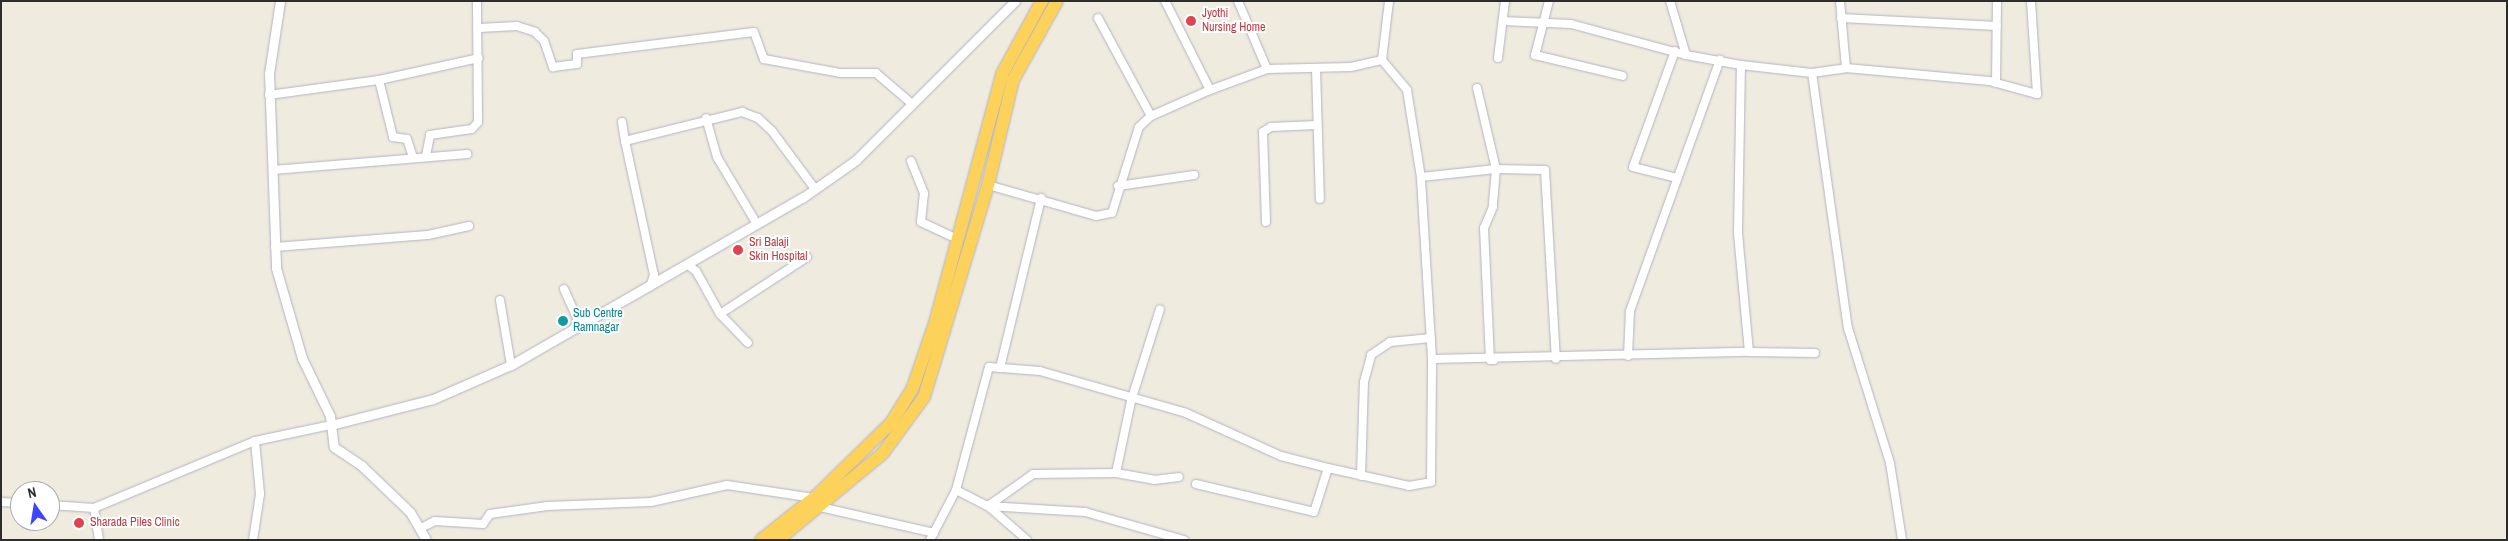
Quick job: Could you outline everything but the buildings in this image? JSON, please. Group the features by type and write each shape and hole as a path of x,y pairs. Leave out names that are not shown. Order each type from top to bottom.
{"highway":[{"path":"778,540 817,502 903,406 935,323 956,238 1002,74 1042,1"},
{"path":"761,540 817,502 883,453 924,397 988,185 1013,80 1057,1"}],"street":[{"path":"280,1 269,95 276,268 302,358 315,379 331,425 334,447 362,466 422,527 426,540"},
{"path":"426,156 430,135 476,126 479,58 477,1"},
{"path":"60,506 94,508 256,440 331,425 433,399 511,365 757,224 815,189 856,160 910,102 1015,1"},
{"path":"1165,1 1210,90"},
{"path":"1238,1 1266,69"},
{"path":"422,527 435,521 483,524 490,514 547,506 651,502 727,485 817,502 932,536 956,490 990,366 1040,371 1192,415 1281,456 1409,486 1427,485 1434,479 1432,359 1421,177 1407,90 1382,60 1389,1"},
{"path":"1498,58 1505,1"},
{"path":"1549,1 1546,20 1535,55 1623,76"},
{"path":"1670,1 1686,55"},
{"path":"1840,1 1846,68"},
{"path":"1996,83 1997,1"},
{"path":"1503,21 1546,20 1686,55 1741,65 1812,73 1846,68 1996,83 2037,94 2031,1"},
{"path":"1098,18 1151,116"},
{"path":"1841,18 1997,26"},
{"path":"479,28 517,26 535,32 544,41 553,67 577,64 577,54 754,32 764,59 840,73 876,73 910,102"},
{"path":"1675,51 1633,167 1677,178"},
{"path":"269,95 379,80 479,58"},
{"path":"988,185 1106,216 1114,208 1118,186 1132,139 1151,116 1210,90 1266,69 1316,68 1382,60"},
{"path":"1628,356 1630,311 1720,60"},
{"path":"1741,65 1738,233 1749,352"},
{"path":"1316,68 1316,125 1320,199"},
{"path":"1812,73 1848,328 1890,463 1902,540"},
{"path":"379,80 393,137 407,140 413,157"},
{"path":"1477,88 1496,169 1493,207 1484,228 1490,360 1494,360"},
{"path":"625,141 706,118 742,112 758,118 815,189"},
{"path":"706,118 717,157 757,224"},
{"path":"622,122 654,275 650,287"},
{"path":"1266,222 1263,132 1271,127 1316,125"},
{"path":"273,170 467,154"},
{"path":"911,161 924,192 921,222 956,238"},
{"path":"1421,177 1496,169 1545,170 1556,359"},
{"path":"1118,186 1194,175"},
{"path":"1000,368 1041,198"},
{"path":"274,247 428,235 469,226"},
{"path":"720,314 807,257"},
{"path":"688,265 696,271 720,314 748,343"},
{"path":"564,289 578,320 573,330"},
{"path":"500,300 511,365"},
{"path":"1116,473 1160,309"},
{"path":"1360,476 1364,382 1371,355 1390,342 1431,338"},
{"path":"1432,359 1556,359 1749,352 1815,353"},
{"path":"253,540 260,494 256,440"},
{"path":"1196,484 1314,512 1328,468"},
{"path":"988,506 1033,474 1116,473 1154,480 1179,478"},
{"path":"956,490 988,506 1027,540"},
{"path":"988,506 1085,512 1184,540"},
{"path":"94,508 99,540"}],"place":[{"name":"Jyothi Nursing Home","path":"1191,21"},
{"name":"Sri Balaji Skin Hospital","path":"738,250"},
{"name":"Sub Centre Ramnagar","path":"563,321"},
{"name":"Sharada Piles Clinic","path":"79,523"}]}
